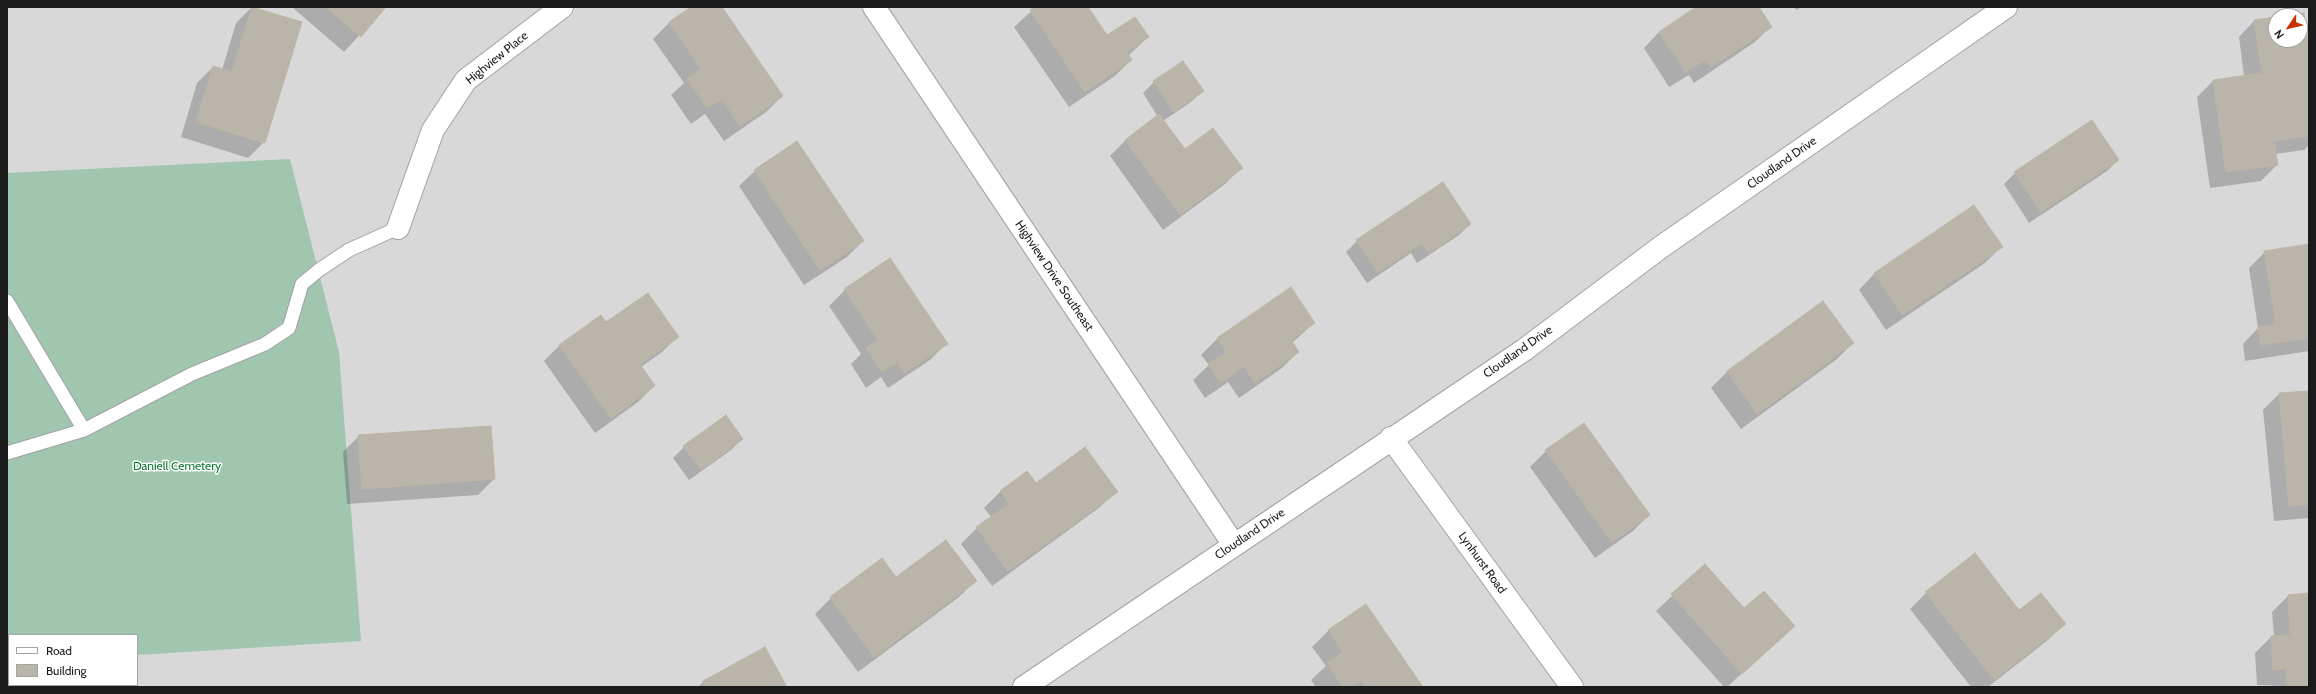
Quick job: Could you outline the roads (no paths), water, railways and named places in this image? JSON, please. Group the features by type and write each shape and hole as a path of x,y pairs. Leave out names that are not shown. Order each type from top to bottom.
{"street":[{"name":"Highview Place","path":"398,228 433,130 466,80 562,7"},
{"name":"Highview Drive Southeast","path":"874,7 1234,545"},
{"name":"Cloudland Drive","path":"1024,687 1391,438 1524,350 1661,247 2006,7"},
{"name":"Lynhurst Road","path":"1391,438 1572,687"}],"lane":[{"path":"7,453 84,430 192,374 265,344 289,328 302,284 319,270 350,250 398,228"},
{"path":"7,301 84,430"}],"park label":[{"name":"Daniell Cemetery","path":"177,466"}]}
